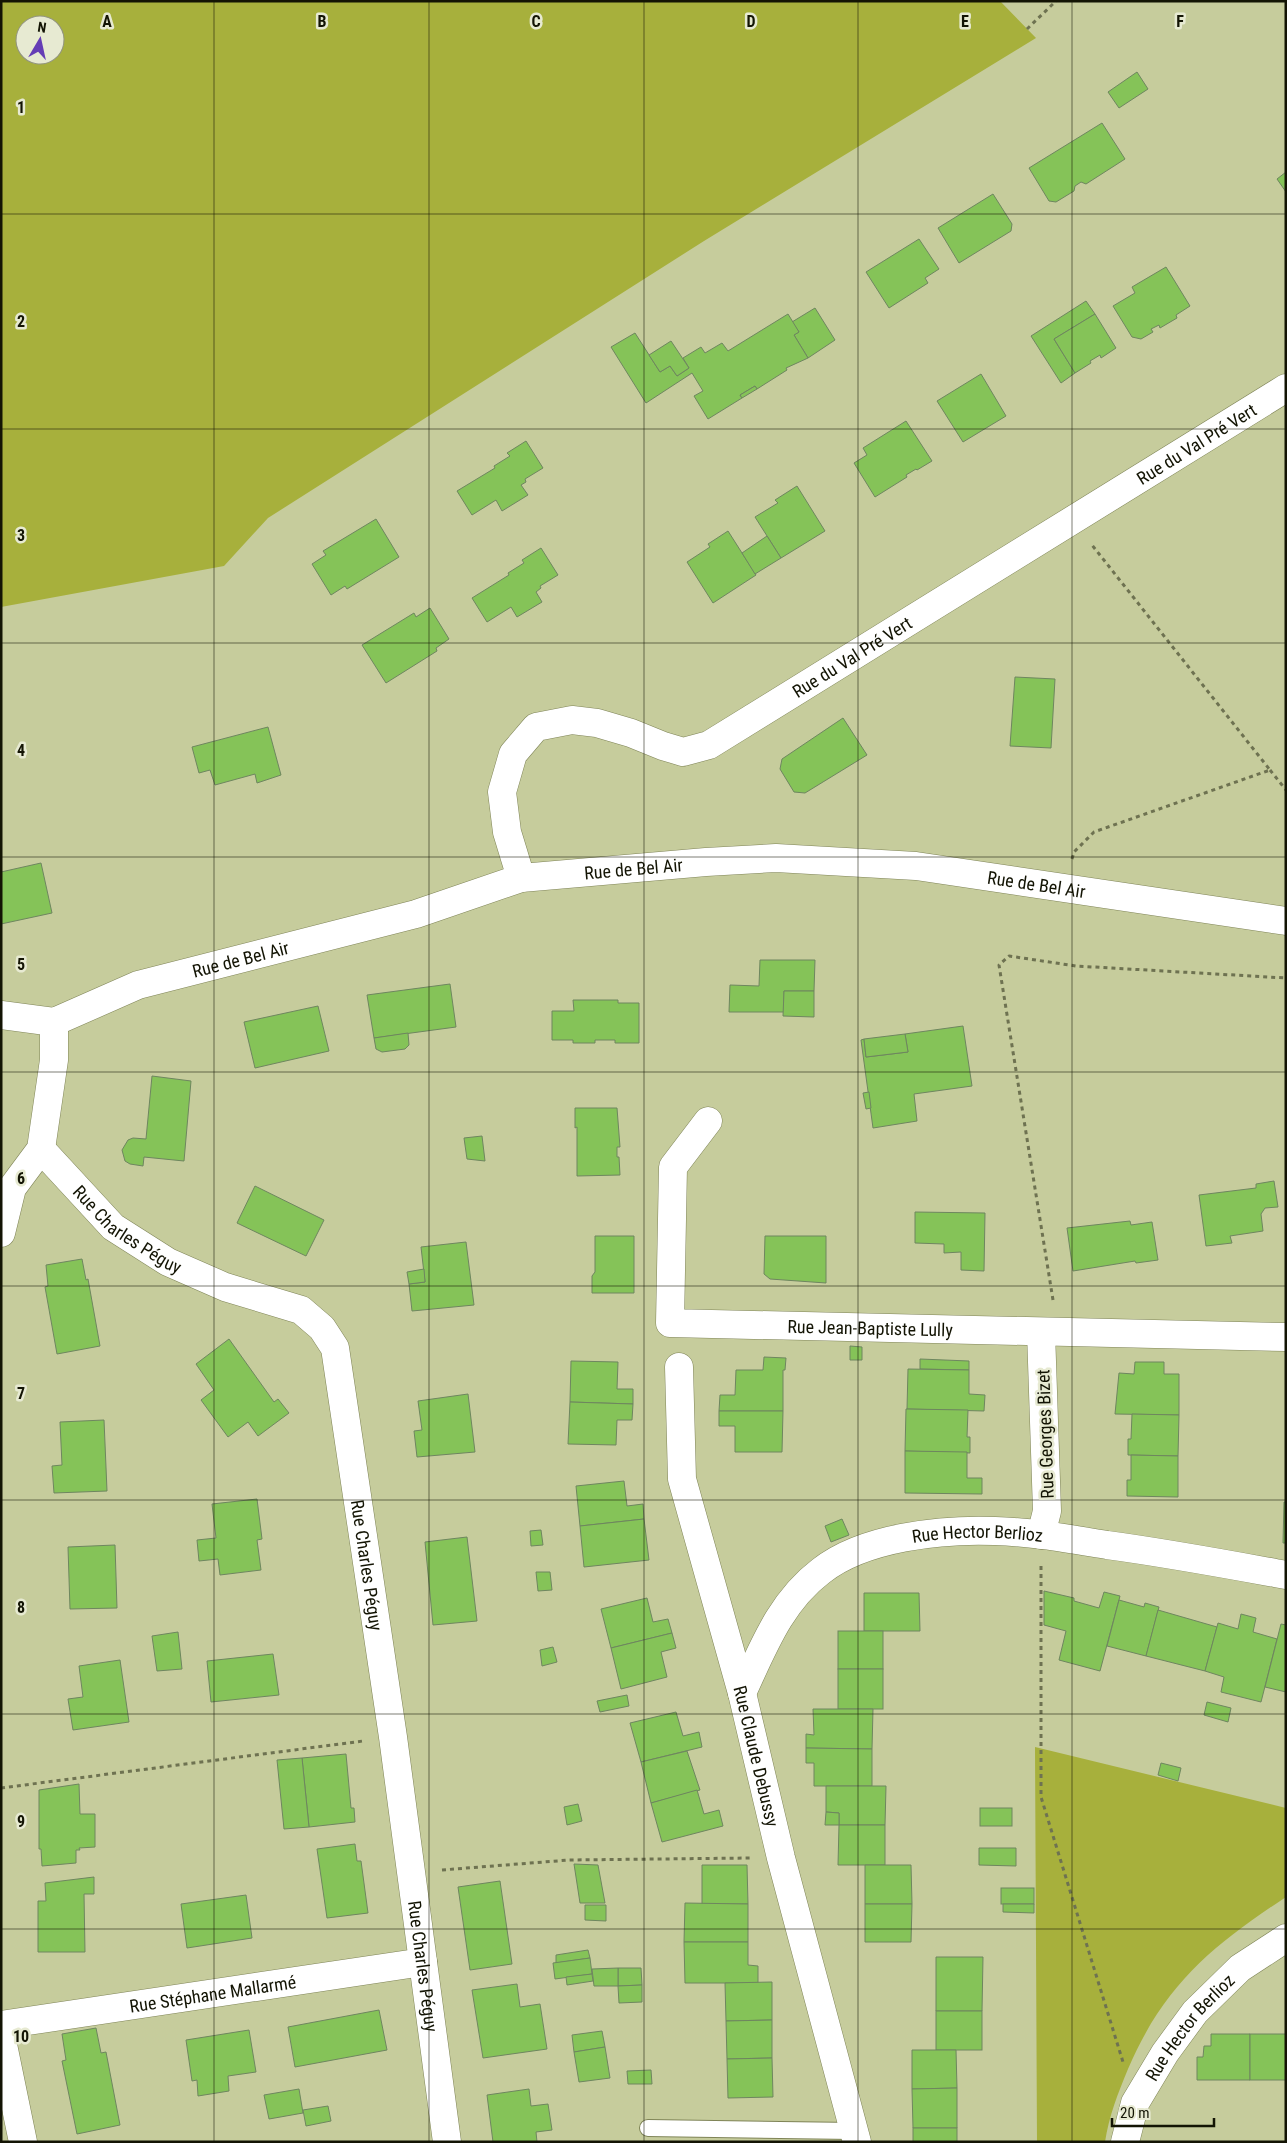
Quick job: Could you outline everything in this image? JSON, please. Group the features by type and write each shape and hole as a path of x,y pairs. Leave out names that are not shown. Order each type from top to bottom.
{"street":[{"name":"Rue du Val Pré Vert","path":"522,878 507,832 502,792 513,754 536,727 572,720 598,723 631,732 663,746 683,752 709,745 1286,388"},
{"name":"Rue de Bel Air","path":"54,1022 138,985 416,914 522,878 776,858 916,866 1286,921"},
{"path":"1,1015 54,1022 54,1060 41,1149 12,1188 1,1233"},
{"name":"Rue Jean-Baptiste Lully","path":"708,1121 673,1167 670,1324 1286,1337"},
{"name":"Rue Charles Péguy","path":"41,1149 113,1227 168,1262 225,1288 301,1310 322,1328 336,1348 393,1737 447,2142"},
{"name":"Rue Georges Bizet","path":"1041,1332 1047,1511 1041,1535"},
{"name":"Rue Claude Debussy","path":"679,1367 682,1479 742,1693 781,1858 855,2136"},
{"name":"Rue Hector Berlioz","path":"742,1693 776,1621 797,1592 822,1570 855,1552 896,1539 941,1533 994,1531 1041,1535 1155,1551 1286,1575"},
{"name":"Rue Hector Berlioz","path":"1125,2142 1135,2103 1165,2053 1195,2012 1240,1968 1286,1938"},
{"name":"Rue Stéphane Mallarmé","path":"1,2025 423,1962"},
{"path":"2,2047 23,2142"}],"lane":[{"path":"648,2128 855,2136"}],"path":[{"path":"1027,29 1056,1"},
{"path":"1073,520 1286,790"},
{"path":"1067,887 1074,852 1094,832 1270,770"},
{"path":"1053,1302 999,965 1009,956 1076,966 1286,978"},
{"path":"1041,1535 1041,1796 1135,2103"},
{"path":"1,1788 393,1737"},
{"path":"411,1872 569,1860 781,1858"}],"green space":[{"path":"1,1 1000,1 1036,38 704,241 268,518 224,566 1,607"},
{"path":"1035,1747 1286,1808 1286,1897 1259,1915 1213,1951 1174,1991 1157,2014 1128,2069 1114,2105 1105,2142 1037,2142"}],"building":[{"path":"1137,72 1148,89 1119,108 1108,92"},
{"path":"1102,123 1125,159 1086,184 1081,182 1075,186 1074,191 1056,202 1049,201 1029,168"},
{"path":"1286,172 1286,192 1277,179"},
{"path":"993,194 1012,224 1011,231 959,263 938,228"},
{"path":"919,239 939,269 925,278 928,283 889,308 866,272"},
{"path":"1166,267 1190,306 1176,315 1177,318 1160,328 1159,325 1151,329 1153,332 1141,339 1132,337 1113,306 1135,293 1132,287"},
{"path":"1086,301 1095,314 1054,339 1075,373 1061,383 1031,336"},
{"path":"815,308 835,340 808,358 794,335 799,332 792,322"},
{"path":"788,314 799,332 794,335 808,358 786,368 787,370 757,389 755,386 740,395 742,398 708,419 694,396 703,391 692,373 646,403 611,347 635,333 660,372 670,366 677,376 689,368 683,358 701,347 705,353 722,343 728,351"},
{"path":"1095,314 1116,348 1101,358 1100,355 1090,361 1091,363 1075,373 1054,339"},
{"path":"671,341 689,368 677,376 670,366 660,372 649,355"},
{"path":"981,374 1006,416 963,442 937,401"},
{"path":"755,386 757,389 742,398 740,395"},
{"path":"906,421 932,461 906,475 907,477 875,497 854,463 867,455 863,448"},
{"path":"526,441 543,468 525,479 526,482 521,485 528,495 502,511 496,500 472,515 457,491 495,468 494,466 510,456 507,453"},
{"path":"797,486 825,531 781,558 755,517 778,503 775,500"},
{"path":"376,519 399,557 347,589 345,586 331,595 312,564 326,555 323,551"},
{"path":"728,531 756,575 713,603 687,562 710,547 708,544"},
{"path":"767,536 781,558 755,574 742,553"},
{"path":"541,548 558,575 540,586 541,588 536,592 542,602 517,617 511,607 487,622 472,598 509,575 508,573 524,563 522,560"},
{"path":"430,608 449,639 436,648 437,651 386,683 362,645 414,613 416,617"},
{"path":"1015,677 1055,679 1051,748 1010,746"},
{"path":"843,718 867,755 805,793 794,792 780,769 782,759"},
{"path":"268,727 281,775 257,783 255,774 215,785 210,770 199,773 192,747"},
{"path":"41,863 52,913 1,924 1,872"},
{"path":"760,960 815,960 814,991 784,991 784,1012 729,1012 730,985 759,986"},
{"path":"450,984 456,1027 374,1038 367,995"},
{"path":"784,991 814,991 814,1017 783,1016"},
{"path":"573,1000 618,1000 618,1003 639,1003 639,1043 615,1043 615,1040 595,1040 595,1043 573,1043 573,1040 552,1040 552,1011 574,1011"},
{"path":"318,1006 329,1051 255,1068 244,1022"},
{"path":"963,1026 972,1086 914,1094 917,1121 873,1128 861,1040 864,1039 866,1057 908,1052 905,1034"},
{"path":"408,1033 409,1045 405,1049 382,1052 376,1049 374,1038"},
{"path":"905,1034 908,1052 866,1057 864,1039"},
{"path":"152,1076 191,1081 184,1161 144,1157 143,1166 130,1164 125,1161 122,1150 128,1140 133,1138 146,1139"},
{"path":"869,1092 871,1108 866,1109 863,1093"},
{"path":"575,1108 617,1108 620,1147 617,1147 617,1157 619,1157 620,1175 577,1176"},
{"path":"482,1136 485,1161 467,1159 464,1138"},
{"path":"1274,1181 1278,1207 1265,1208 1261,1214 1263,1231 1230,1236 1232,1243 1206,1246 1199,1195 1256,1188 1256,1184"},
{"path":"255,1186 324,1220 306,1256 237,1223"},
{"path":"915,1212 985,1213 984,1271 961,1270 961,1252 944,1253 944,1244 915,1243"},
{"path":"1130,1221 1131,1225 1152,1222 1158,1260 1136,1263 1135,1261 1073,1271 1067,1228"},
{"path":"595,1236 634,1236 634,1293 592,1293 592,1276 595,1272"},
{"path":"765,1236 826,1236 826,1283 770,1279 764,1274"},
{"path":"466,1242 474,1305 412,1311 409,1284 425,1282 421,1247"},
{"path":"82,1259 86,1280 88,1279 100,1346 57,1354 45,1287 48,1286 46,1265"},
{"path":"424,1269 425,1282 409,1284 407,1272"},
{"path":"229,1339 274,1402 278,1399 289,1413 258,1436 248,1422 228,1437 201,1400 214,1390 196,1364"},
{"path":"850,1346 862,1347 862,1360 850,1360"},
{"path":"764,1357 786,1358 785,1370 783,1370 783,1411 719,1411 720,1395 735,1395 736,1370 763,1370"},
{"path":"920,1359 969,1361 969,1370 920,1369"},
{"path":"571,1361 618,1362 617,1389 633,1389 633,1404 570,1402"},
{"path":"1135,1362 1164,1362 1164,1374 1179,1374 1179,1415 1115,1414 1119,1373 1134,1374"},
{"path":"908,1369 969,1370 969,1394 985,1395 984,1411 907,1409"},
{"path":"468,1394 475,1452 417,1457 414,1431 422,1430 418,1401"},
{"path":"570,1402 633,1404 632,1420 617,1420 616,1445 568,1444"},
{"path":"906,1409 968,1410 967,1437 970,1437 970,1453 905,1451"},
{"path":"719,1411 783,1411 782,1452 735,1452 735,1426 719,1426"},
{"path":"1132,1414 1179,1415 1178,1456 1128,1455 1128,1439 1131,1439"},
{"path":"104,1420 107,1491 54,1493 52,1466 62,1465 60,1422"},
{"path":"905,1451 967,1452 967,1478 982,1478 982,1494 905,1493"},
{"path":"1131,1455 1178,1456 1178,1497 1127,1496 1127,1480 1131,1480"},
{"path":"624,1481 627,1506 643,1504 644,1519 580,1526 576,1486"},
{"path":"257,1499 262,1539 257,1540 261,1570 220,1575 218,1559 199,1561 197,1540 216,1538 212,1504"},
{"path":"1284,1502 1286,1502 1286,1543 1283,1543"},
{"path":"644,1519 649,1560 584,1567 580,1526"},
{"path":"842,1519 849,1535 831,1542 825,1526"},
{"path":"541,1530 543,1545 531,1546 530,1531"},
{"path":"467,1537 477,1621 433,1625 425,1542"},
{"path":"115,1545 117,1608 70,1609 68,1547"},
{"path":"536,1572 550,1572 552,1590 538,1591"},
{"path":"1044,1591 1074,1598 1074,1601 1099,1608 1104,1592 1120,1596 1100,1671 1059,1660 1066,1631 1044,1625"},
{"path":"864,1593 919,1593 920,1631 864,1631"},
{"path":"647,1598 653,1622 668,1619 672,1633 611,1648 601,1609"},
{"path":"1119,1600 1144,1607 1145,1603 1159,1607 1146,1656 1107,1646"},
{"path":"1158,1610 1217,1627 1205,1671 1146,1656"},
{"path":"1241,1614 1256,1618 1253,1632 1277,1639 1261,1702 1221,1692 1224,1677 1205,1671 1218,1623 1238,1629"},
{"path":"1281,1624 1286,1625 1286,1692 1265,1687"},
{"path":"838,1631 883,1631 883,1669 838,1669"},
{"path":"178,1632 182,1669 157,1671 152,1636"},
{"path":"672,1633 676,1648 661,1652 667,1677 621,1689 611,1648"},
{"path":"553,1647 557,1662 542,1666 540,1650"},
{"path":"273,1654 279,1695 211,1702 207,1661"},
{"path":"120,1660 129,1722 73,1730 68,1699 83,1697 79,1666"},
{"path":"838,1669 883,1669 883,1709 838,1709"},
{"path":"627,1695 629,1706 600,1712 597,1701"},
{"path":"1207,1702 1231,1708 1228,1722 1204,1715"},
{"path":"813,1709 873,1709 872,1749 806,1748 806,1734 814,1735"},
{"path":"676,1712 683,1736 699,1732 702,1747 641,1762 630,1723"},
{"path":"806,1748 872,1749 872,1786 814,1786 814,1763 806,1763"},
{"path":"687,1751 700,1790 651,1803 641,1762"},
{"path":"346,1754 351,1808 354,1808 355,1822 309,1827 302,1758"},
{"path":"302,1758 309,1827 284,1829 277,1760"},
{"path":"1161,1763 1181,1768 1178,1781 1158,1775"},
{"path":"79,1784 80,1814 95,1814 95,1847 79,1848 80,1850 76,1850 76,1863 42,1866 41,1849 39,1849 39,1790"},
{"path":"826,1786 886,1786 885,1825 839,1825 839,1813 826,1812"},
{"path":"697,1790 704,1814 719,1810 723,1826 662,1842 651,1803"},
{"path":"578,1804 582,1821 567,1825 564,1807"},
{"path":"980,1808 1012,1808 1012,1826 980,1826"},
{"path":"826,1812 839,1813 839,1825 825,1825"},
{"path":"839,1825 885,1825 885,1865 838,1865"},
{"path":"355,1844 357,1861 361,1861 368,1913 327,1918 317,1849"},
{"path":"979,1848 1016,1848 1016,1866 979,1865"},
{"path":"574,1864 598,1865 605,1903 580,1903"},
{"path":"702,1865 747,1865 748,1904 702,1904"},
{"path":"865,1865 911,1865 912,1904 865,1904"},
{"path":"94,1877 94,1894 84,1894 85,1952 38,1952 38,1901 46,1901 45,1883"},
{"path":"500,1881 512,1964 470,1970 458,1887"},
{"path":"1001,1888 1034,1888 1034,1904 1001,1904"},
{"path":"246,1895 252,1938 187,1948 181,1904"},
{"path":"685,1903 748,1904 748,1942 684,1942"},
{"path":"865,1904 912,1904 911,1942 865,1942"},
{"path":"1003,1904 1034,1904 1034,1913 1003,1912"},
{"path":"585,1905 606,1905 606,1921 585,1920"},
{"path":"684,1942 748,1942 748,1965 758,1966 758,1983 685,1983"},
{"path":"588,1950 590,1958 556,1963 556,1955"},
{"path":"936,1957 983,1957 982,2011 936,2011"},
{"path":"590,1958 592,1974 555,1979 553,1963"},
{"path":"618,1968 641,1968 642,1985 618,1986"},
{"path":"618,1968 618,1986 594,1986 592,1969"},
{"path":"592,1974 593,1981 567,1985 566,1977"},
{"path":"772,1982 772,2020 726,2021 725,1983"},
{"path":"517,1984 520,2007 540,2004 547,2049 483,2058 472,1990"},
{"path":"642,1985 642,2002 619,2003 618,1986"},
{"path":"379,2010 387,2050 295,2067 288,2027"},
{"path":"936,2011 982,2011 982,2050 936,2050"},
{"path":"772,2020 772,2058 727,2059 726,2021"},
{"path":"96,2028 101,2053 106,2052 120,2125 77,2134 62,2061 66,2060 62,2034"},
{"path":"249,2030 256,2072 228,2076 229,2091 198,2096 197,2080 192,2081 186,2040"},
{"path":"602,2031 605,2047 574,2052 572,2035"},
{"path":"1211,2034 1250,2034 1250,2080 1197,2080 1197,2057 1203,2057 1204,2046 1211,2046"},
{"path":"1250,2034 1286,2034 1286,2080 1250,2080"},
{"path":"605,2047 610,2078 579,2082 574,2052"},
{"path":"912,2050 956,2050 957,2088 912,2089"},
{"path":"772,2058 773,2097 728,2098 727,2059"},
{"path":"651,2070 652,2084 628,2084 627,2071"},
{"path":"957,2088 957,2128 913,2128 912,2089"},
{"path":"299,2089 303,2113 269,2119 264,2095"},
{"path":"529,2089 531,2106 548,2104 552,2130 536,2132 537,2142 493,2142 487,2095"},
{"path":"328,2106 331,2121 306,2126 303,2110"},
{"path":"913,2128 957,2128 957,2142 913,2142"}]}
